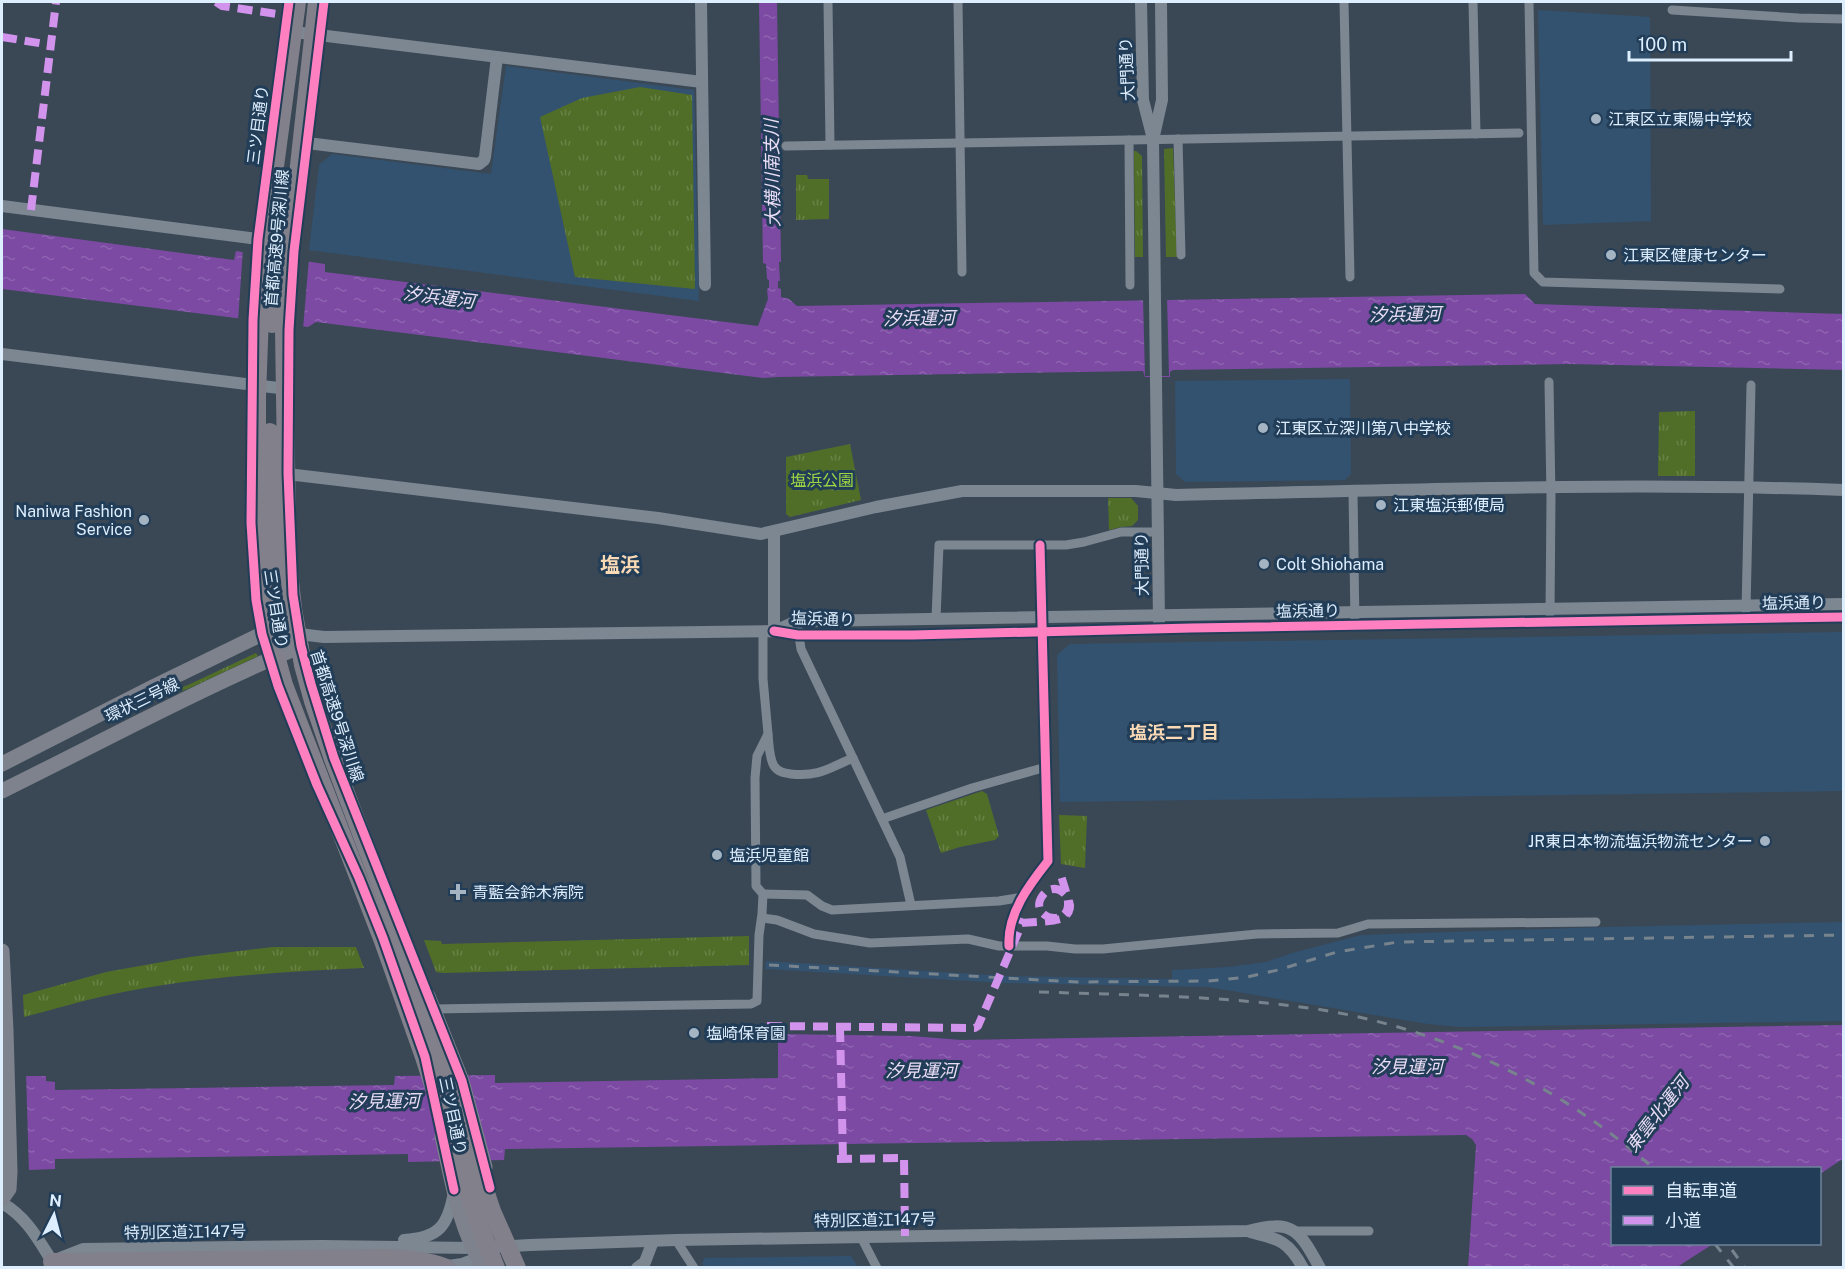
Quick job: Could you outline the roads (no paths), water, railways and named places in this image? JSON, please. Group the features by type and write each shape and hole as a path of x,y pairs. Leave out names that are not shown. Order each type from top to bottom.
{"highway":[{"name":"首都高速9号深川線","path":"297,2 265,241 261,288 257,460 260,564 264,599 269,630 284,685 383,941 424,1057 472,1206 496,1268"},
{"name":"首都高速9号深川線","path":"318,2 292,229 284,329 289,573 299,644 313,701 333,759 399,934 492,1211 517,1268"},
{"path":"320,35 304,66 298,144 274,289 270,386 272,523 285,628 297,678 320,751 399,934"},
{"path":"53,1265 131,1261 386,1258 435,1263 447,1268"}],"main road":[{"name":"三ツ目通り","path":"289,2 258,239 253,320 251,473 256,600 262,634 278,686 317,785 383,938 425,1057 458,1208 478,1258"},
{"path":"320,35 324,2"},
{"name":"三ツ目通り","path":"298,144 287,389 293,587 300,640 334,758 469,1102 503,1248 511,1268"},
{"name":"環状三号線","path":"2,764 262,634"},
{"name":"環状三号線","path":"2,791 158,711 269,660 300,640"},
{"path":"2,951 10,1172 9,1189 2,1201"}],"street":[{"path":"701,2 705,285"},
{"path":"828,2 830,145"},
{"path":"958,2 962,272"},
{"name":"大門通り","path":"1140,2 1143,100 1153,140 1159,629"},
{"name":"大門通り","path":"1153,140 1162,100 1161,2"},
{"path":"1344,2 1350,277"},
{"path":"1473,2 1476,134"},
{"path":"1529,2 1534,273 1543,282 1780,289"},
{"path":"1672,10 1844,19"},
{"path":"285,31 702,82"},
{"path":"298,144 482,163 485,157 497,57"},
{"path":"786,146 1519,133"},
{"path":"1178,139 1181,255"},
{"path":"1129,140 1130,285"},
{"path":"2,206 258,239"},
{"path":"2,354 287,389"},
{"path":"1549,382 1550,622"},
{"path":"1746,619 1751,385"},
{"path":"251,473 288,473 667,519 761,534 876,507 962,491 1136,491 1176,495 1551,488 1750,487 1844,490"},
{"path":"1353,491 1354,625"},
{"path":"774,532 763,679 768,734 774,766 782,773 808,776 836,767 853,758"},
{"path":"936,618 939,545 1066,545 1121,532 1159,532"},
{"path":"1009,946 1008,933 1025,891 1048,861 1040,545"},
{"name":"塩浜通り","path":"768,631 797,621 1844,604"},
{"name":"塩浜通り","path":"262,634 300,640 324,637 768,631 798,635 1844,617"},
{"path":"797,621 801,649 900,857 911,905"},
{"path":"433,1009 754,1003 758,998 759,935 763,894 756,886 755,778 757,756 768,734"},
{"path":"882,819 972,788 1046,768"},
{"path":"763,894 807,895 832,910 999,902 1023,897"},
{"path":"762,918 777,920 822,936 856,939 870,943 968,939 999,946 1103,949 1257,934 1338,933 1368,924 1596,922"},
{"name":"特別区道江147号","path":"53,1265 83,1249 321,1246 421,1239 438,1230 446,1219 451,1209 454,1191"},
{"path":"2,1201 26,1222 53,1265 74,1268"},
{"name":"特別区道江147号","path":"439,1268 462,1264 503,1248 530,1245 676,1240 1248,1231 1267,1226 1279,1226 1295,1231"},
{"name":"特別区道江147号","path":"1248,1231 1286,1244 1297,1256 1303,1268"},
{"path":"1295,1231 1369,1231"},
{"path":"1295,1231 1302,1237 1320,1268"},
{"path":"861,1237 877,1268"},
{"path":"676,1240 694,1268"},
{"path":"637,1268 645,1262 652,1241"},
{"name":"特別区道江147号","path":"321,1246 478,1258"}],"water":[{"path":"759,2 777,2 781,262 779,262 778,288 781,289 781,297 789,299 797,306 1525,294 1535,304 1843,314 1844,370 1570,364 1173,370 1170,372 1170,377 1145,377 1143,371 763,378 316,322 308,327 2,289 2,229 234,260 236,251 325,264 325,272 758,326 768,299 767,289 769,288 766,264 763,263"},
{"path":"1843,1025 1844,1158 1821,1173 1821,1167 1611,1167 1611,1245 1711,1245 1677,1267 1468,1268 1476,1145 1466,1135 505,1149 504,1160 408,1162 408,1154 55,1159 55,1169 2,1171 2,1076 46,1076 46,1081 55,1082 55,1090 394,1085 395,1076 495,1075 495,1083 778,1078 778,1034 911,1036 961,1040"}],"railway":[{"path":"769,965 1077,982 1208,981 1247,977 1337,952 1398,942 1844,935"},
{"path":"1039,992 1247,1001 1316,1009 1409,1030 1496,1064 1538,1086 1617,1138 1652,1167"},
{"path":"1716,1245 1734,1268"},
{"path":"1732,1250 1745,1268"}],"place":[{"name":"江東区立東陽中学校","path":"1596,119"},
{"name":"江東区健康センター","path":"1611,255"},
{"name":"江東区立深川第八中学校","path":"1263,428"},
{"name":"江東塩浜郵便局","path":"1381,505"},
{"name":"Naniwa Fashion Service","path":"144,520"},
{"name":"Colt Shiohama","path":"1264,564"},
{"name":"JR東日本物流塩浜物流センター","path":"1765,841"},
{"name":"塩浜児童館","path":"717,855"},
{"name":"青藍会鈴木病院","path":"458,892"},
{"name":"塩崎保育園","path":"694,1033"}],"district":[{"name":"塩浜","path":"620,565"},
{"name":"塩浜二丁目","path":"1174,732"}],"water label":[{"name":"大横川南支川","path":"772,173"},
{"name":"汐浜運河","path":"439,297"},
{"name":"汐浜運河","path":"1405,314"},
{"name":"汐浜運河","path":"919,318"},
{"name":"汐見運河","path":"1407,1066"},
{"name":"汐見運河","path":"921,1070"},
{"name":"汐見運河","path":"384,1101"},
{"name":"東雲北運河","path":"1657,1114"}],"park label":[{"name":"塩浜公園","path":"822,480"}]}
